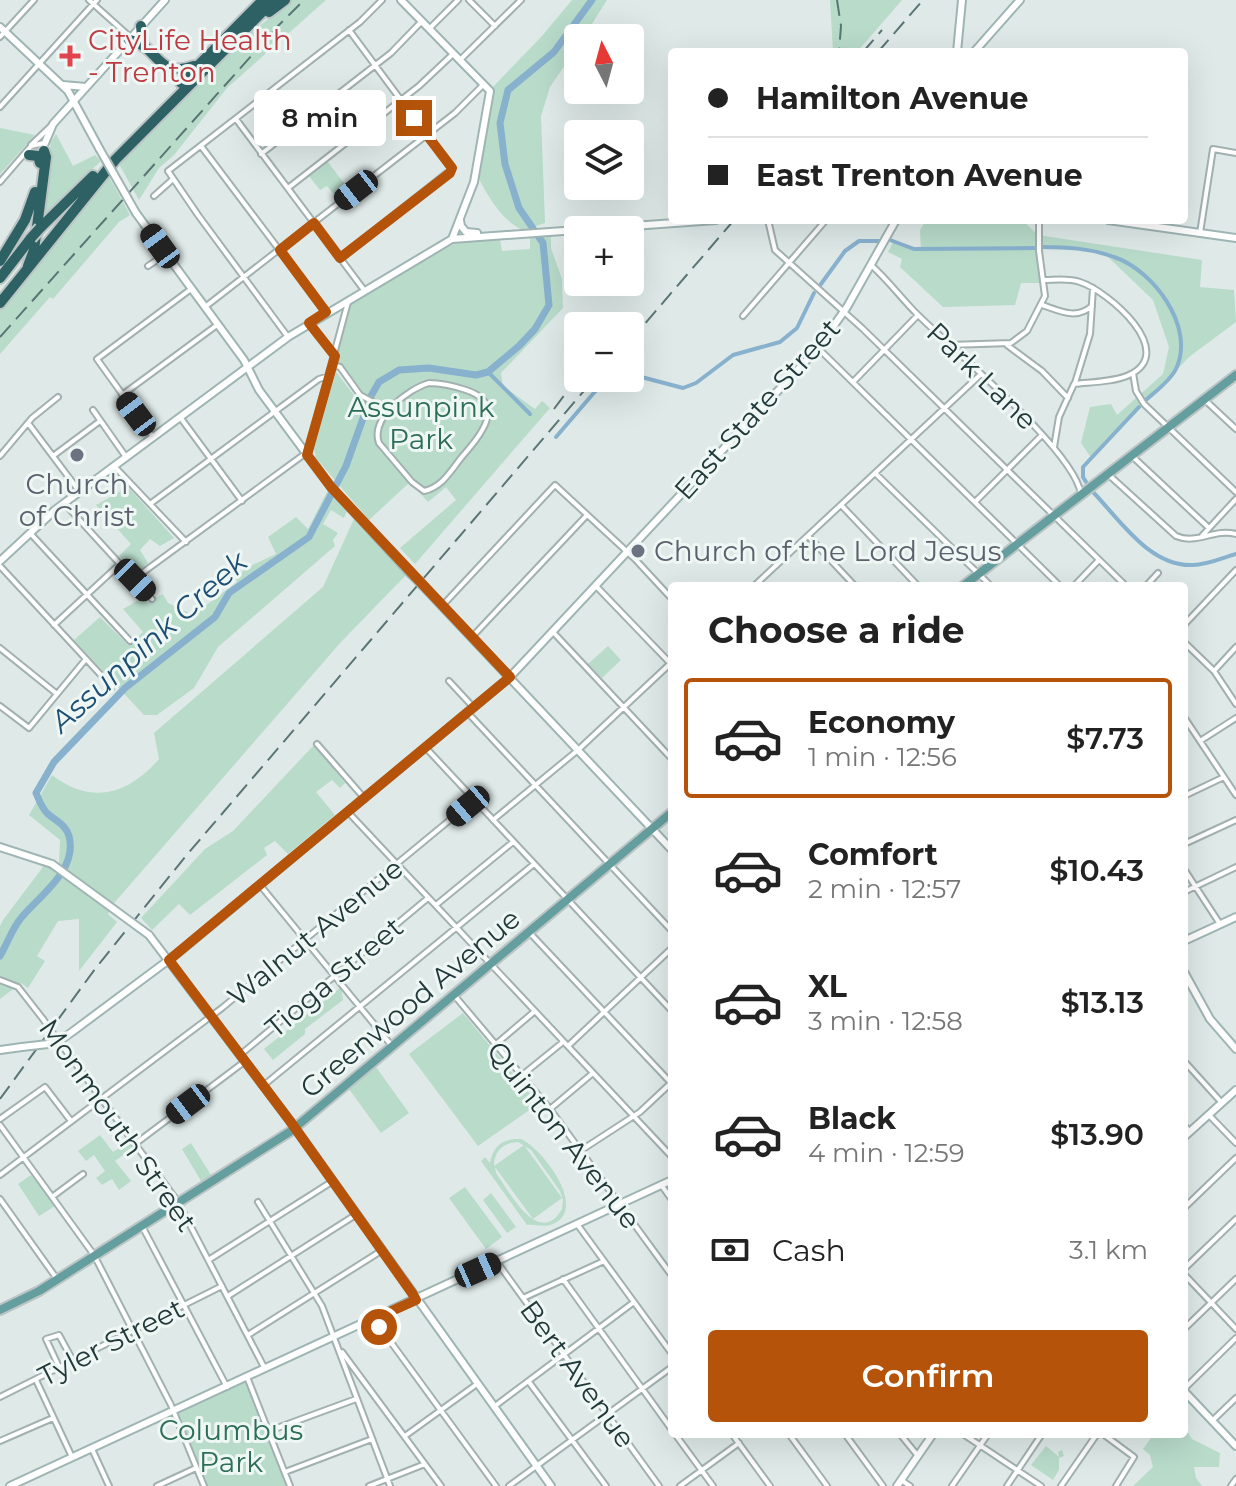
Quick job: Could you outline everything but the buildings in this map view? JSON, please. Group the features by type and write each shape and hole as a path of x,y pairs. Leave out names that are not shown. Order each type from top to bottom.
{"highway":[{"path":"0,278 40,228 263,0"},
{"path":"0,303 115,160 274,0"},
{"path":"224,49 285,0"},
{"path":"141,26 143,46"},
{"path":"130,39 170,69 182,70 199,63"},
{"path":"22,277 34,250 46,157 44,147"},
{"path":"0,261 29,212 44,147"},
{"path":"30,150 38,156 40,163"}],"main road":[{"path":"968,582 1236,375"},
{"name":"Greenwood Avenue","path":"0,1310 57,1279 295,1128 668,815"}],"street":[{"path":"34,0 2,32 63,85 136,213 248,367 306,454 331,487 410,573 668,846"},
{"path":"0,182 165,0"},
{"path":"288,337 168,173 349,30 382,0"},
{"path":"401,0 484,84 490,94 476,174 452,239"},
{"path":"429,29 458,0"},
{"path":"469,0 495,26"},
{"path":"460,60 521,0"},
{"path":"957,48 962,0"},
{"path":"979,48 1020,0"},
{"path":"0,107 93,1 130,39"},
{"path":"261,154 375,65 422,21"},
{"path":"340,258 450,173 452,168 349,30"},
{"path":"288,188 401,100 454,53"},
{"path":"205,307 455,113 484,84"},
{"path":"63,85 86,87"},
{"path":"236,119 364,290"},
{"path":"44,147 53,124"},
{"path":"201,146 326,312"},
{"path":"19,161 30,150 44,147"},
{"path":"30,150 44,147"},
{"path":"1200,233 1213,149 1236,153"},
{"path":"154,196 172,180"},
{"path":"460,218 466,232 488,235"},
{"path":"112,687 0,564 64,503 288,337 452,239 668,223"},
{"path":"769,224 773,246 1122,582"},
{"path":"743,316 823,224"},
{"name":"East State Street","path":"0,1050 48,1044 169,960 510,677 818,348 844,312 894,224"},
{"path":"949,345 1005,343 1024,335 1045,296 1039,224"},
{"path":"1161,224 1236,238"},
{"path":"148,266 166,254"},
{"name":"Park Lane","path":"871,265 1054,447 1074,472 1081,495"},
{"path":"1043,280 1074,280 1093,288 1122,308 1140,334 1145,356 1133,373 1074,384"},
{"path":"1054,447 1056,427 1087,347 1093,288"},
{"path":"153,437 97,359 191,289"},
{"path":"134,579 306,454 348,300"},
{"path":"1042,305 1073,315 1093,305"},
{"path":"852,383 918,315"},
{"path":"309,323 335,356"},
{"path":"122,395 218,325"},
{"path":"1005,343 1030,359 1068,398"},
{"path":"818,348 1056,582"},
{"path":"332,365 340,367 359,394 390,411"},
{"path":"1133,373 1141,400 1236,492"},
{"path":"758,582 980,375"},
{"path":"150,504 319,379 329,376"},
{"path":"429,383 453,386 481,395 489,409 484,424 466,452 442,482 426,491 412,482 377,440 378,431 390,411 408,391 429,383"},
{"path":"0,456 28,423 58,397"},
{"path":"1205,400 1236,429"},
{"path":"93,410 126,457"},
{"path":"180,417 242,501"},
{"path":"53,456 100,421"},
{"path":"28,423 79,491"},
{"path":"975,502 1042,435"},
{"path":"1132,456 1209,528"},
{"path":"114,466 186,542"},
{"path":"875,473 987,582"},
{"path":"1108,474 1171,533 1186,540 1216,532 1236,534"},
{"path":"443,605 555,485 668,595"},
{"path":"1199,539 1236,499"},
{"path":"64,503 152,599"},
{"path":"841,505 914,582"},
{"path":"472,637 587,515"},
{"path":"30,533 130,641"},
{"path":"808,536 851,582"},
{"path":"1078,582 1099,560"},
{"path":"54,625 120,564"},
{"path":"1188,621 1236,570"},
{"path":"1150,582 1158,573"},
{"path":"596,586 668,661"},
{"path":"553,632 668,755"},
{"path":"1188,646 1214,671 1236,704"},
{"path":"1214,671 1236,647"},
{"path":"0,648 57,694"},
{"path":"0,706 29,728 86,659"},
{"path":"493,820 578,750 668,667"},
{"path":"449,681 536,786 668,927"},
{"path":"1200,741 1236,718"},
{"path":"1188,723 1236,795"},
{"path":"317,744 365,799"},
{"path":"426,748 668,1007"},
{"path":"1188,794 1224,777"},
{"name":"Walnut Avenue","path":"0,1175 211,1017 474,800"},
{"path":"348,812 668,1153"},
{"path":"1188,842 1236,820"},
{"path":"436,905 513,842"},
{"path":"0,847 52,864 149,935 295,1128 551,1486"},
{"path":"263,1086 534,864"},
{"path":"1188,890 1236,867"},
{"path":"1188,875 1221,924"},
{"path":"260,885 392,1046"},
{"name":"Tioga Street","path":"135,1144 242,1059 429,898"},
{"path":"1188,939 1236,917"},
{"path":"529,932 668,1079"},
{"path":"568,1046 668,952"},
{"path":"1188,979 1210,1019 1236,1049"},
{"name":"Monmouth Street","path":"1,981 18,987 178,1202 265,1369"},
{"name":"Quinton Avenue","path":"454,995 550,1109 668,1271"},
{"path":"495,1045 535,1011"},
{"path":"521,1076 563,1041"},
{"path":"1188,1065 1222,1103"},
{"path":"550,1109 593,1073"},
{"path":"580,1151 634,1116 668,1086"},
{"path":"71,1121 45,1087 0,1122 94,1255 174,1411 204,1486"},
{"path":"1188,1133 1236,1090"},
{"path":"1209,1115 1236,1143"},
{"path":"1188,1204 1236,1158"},
{"path":"52,1197 83,1174"},
{"path":"209,1260 333,1181"},
{"path":"11,1486 668,1182"},
{"path":"662,1185 668,1194"},
{"path":"0,1199 57,1279"},
{"path":"258,1202 315,1292 390,1486"},
{"path":"228,1296 357,1214"},
{"path":"1188,1268 1236,1219"},
{"path":"577,1224 668,1349"},
{"path":"142,1225 227,1387"},
{"path":"248,1335 382,1250"},
{"path":"523,1298 604,1261"},
{"name":"Bert Avenue","path":"497,1262 659,1486"},
{"path":"1188,1277 1236,1329"},
{"path":"563,1279 668,1424"},
{"path":"1188,1325 1236,1279"},
{"name":"Tyler Street","path":"0,1397 222,1286"},
{"path":"494,1407 634,1302"},
{"path":"374,1319 496,1486"},
{"path":"60,1369 46,1339 59,1335 73,1362"},
{"path":"1188,1386 1236,1338"},
{"path":"338,1347 441,1486"},
{"path":"509,1486 668,1370"},
{"path":"247,1377 290,1486"},
{"path":"36,1380 72,1457"},
{"path":"529,1382 606,1486"},
{"path":"405,1436 477,1383"},
{"path":"1188,1394 1236,1446"},
{"path":"269,1431 357,1398"},
{"path":"1212,1421 1236,1398"},
{"path":"0,1441 53,1418"},
{"path":"678,1438 713,1486"},
{"path":"735,1438 770,1486"},
{"path":"792,1438 827,1486"},
{"path":"848,1438 883,1486"},
{"path":"903,1438 918,1456"},
{"path":"910,1486 899,1483 930,1438"},
{"path":"969,1438 1041,1486"},
{"path":"952,1486 985,1438"},
{"path":"1007,1486 1039,1438"},
{"path":"1061,1486 1097,1438"},
{"path":"1106,1438 1134,1457 1116,1486"},
{"path":"284,1472 372,1439"},
{"path":"680,1486 739,1443"},
{"path":"92,1449 109,1486"},
{"path":"369,1486 425,1464"},
{"path":"157,1486 196,1468"},
{"path":"1231,1486 1236,1479"}],"green space":[{"path":"291,0 326,0 227,88 174,155 159,168 139,200 119,164 223,56"},
{"path":"572,0 607,0 592,24 564,24 564,66 550,87 541,116 545,223 536,226 534,232 524,231 507,219 476,172 490,90"},
{"path":"830,0 902,0 860,48 833,48"},
{"path":"0,128 35,135 0,174"},
{"path":"56,134 73,166 95,155 101,161 40,219 51,142"},
{"path":"327,161 350,191 338,199 327,186 320,190 309,176"},
{"path":"107,173 130,215 119,222 53,299 50,297 0,354 0,310"},
{"path":"924,224 1026,224 1038,235 1202,260 1200,287 1234,290 1236,322 1189,357 1092,459 1081,443 1090,407 1111,404 1117,415 1163,374 1169,347 1153,300 1107,256 1069,246 1038,249 1043,283 1021,283 1015,305 943,307 900,267 902,259 888,252 894,241 921,251 920,230"},
{"name":"Assunpink Park","path":"551,237 551,248 562,279 563,308 501,373 503,386 535,409 542,401 550,408 415,564 400,548 456,500 446,487 428,502 410,482 369,520 316,458 314,449 336,372 363,403 333,362 346,301 458,242 500,240 502,251 530,249 530,238"},
{"path":"128,487 174,538 160,546 150,539 140,550 148,563 135,574 119,556 131,544 96,505"},
{"path":"328,490 347,511 344,518 331,510 323,524 338,533 333,540 335,546 218,647 194,688 157,715 144,715 74,640 100,617 128,645 143,632 123,609 145,596 148,602 163,594 168,603 193,615 237,582 236,578 246,568 276,554 268,537 296,517 308,529"},
{"path":"354,519 407,574 341,642 115,902 108,914 117,922 79,971 79,919 58,921 37,956 45,961 28,988 21,983 0,999 0,926 46,863 59,864 60,840 29,815 52,775 81,790 95,793 122,788 147,771 159,759 154,733 323,587"},
{"path":"608,646 621,660 602,678 588,664"},
{"path":"314,745 345,783 340,788 332,780 316,792 335,815 288,854 275,841 264,848 267,855 190,915 179,904 152,930 141,918 205,849 233,831"},
{"path":"341,987 343,1000 305,1029 305,1034 273,1060 264,1049"},
{"path":"463,1013 538,1104 478,1146 409,1054"},
{"path":"376,1067 409,1113 381,1133 349,1089"},
{"path":"100,1135 113,1152 129,1142 133,1148 115,1161 131,1181 119,1190 112,1179 102,1185 96,1178 105,1171 94,1155 86,1161 78,1151"},
{"path":"521,1139 549,1164 563,1190 566,1202 564,1213 553,1224 527,1225 481,1161 485,1157 490,1163 500,1144","holes":["518,1142 523,1145 494,1166 496,1156 504,1146","525,1146 560,1191 563,1200 562,1209 553,1220 544,1223 533,1219 562,1198","495,1167 533,1219 525,1213 496,1173"]},
{"path":"191,1143 211,1175 201,1181 182,1149"},
{"path":"31,1175 55,1206 39,1216 18,1184"},
{"path":"465,1187 502,1237 486,1249 449,1198"},
{"path":"491,1193 516,1227 507,1233 483,1200"},
{"name":"Columbus Park","path":"245,1382 286,1486 206,1486 178,1413"},
{"path":"1188,1432 1192,1439 1220,1453 1219,1467 1194,1467 1196,1478 1202,1486 1133,1486 1153,1467 1150,1455 1143,1449 1151,1438 1188,1438"},
{"path":"1046,1446 1059,1457 1058,1452 1062,1450 1064,1456 1059,1458 1059,1470 1053,1480 1031,1465"}],"waterway":[{"name":"Assunpink Creek","path":"0,956 18,922 56,881 68,860 68,832 46,812 36,793 54,762 125,688 215,617 229,593 309,537 346,466 379,382 399,370 429,368 476,375 488,372 535,329 549,305 543,243 519,208 505,164 500,123 508,90 554,52 592,0"},
{"path":"890,240 914,249 1034,248"},
{"path":"821,284 845,251 859,241 880,241"},
{"path":"1041,247 1087,250 1114,257 1143,274 1167,302 1180,336 1181,353 1176,369 1146,400"},
{"path":"644,378 683,388 696,383 733,355 780,342 797,328 814,293"},
{"path":"488,372 530,414"},
{"path":"556,437 595,392"},
{"path":"1086,482 1083,467 1139,407"},
{"path":"1093,492 1137,540 1163,558 1177,564 1198,565 1236,554"}],"railway":[{"path":"0,337 304,0"},
{"path":"837,0 841,26 839,48"},
{"path":"881,48 923,0"},
{"path":"866,48 882,30"},
{"path":"644,325 731,224"},
{"path":"554,409 567,392"},
{"path":"0,1099 95,969 185,857 583,392"}],"place":[{"name":"CityLife Health - Trenton","path":"70,56"},
{"name":"Church of Christ","path":"77,455"},
{"name":"Church of the Lord Jesus","path":"638,551"}],"route":[{"path":"379,1327 374,1319 416,1300 412,1293 290,1121 169,960 510,677 331,487 307,455 335,356 309,323 326,312 280,250 314,223 340,258 450,173 452,168 414,118"}]}
